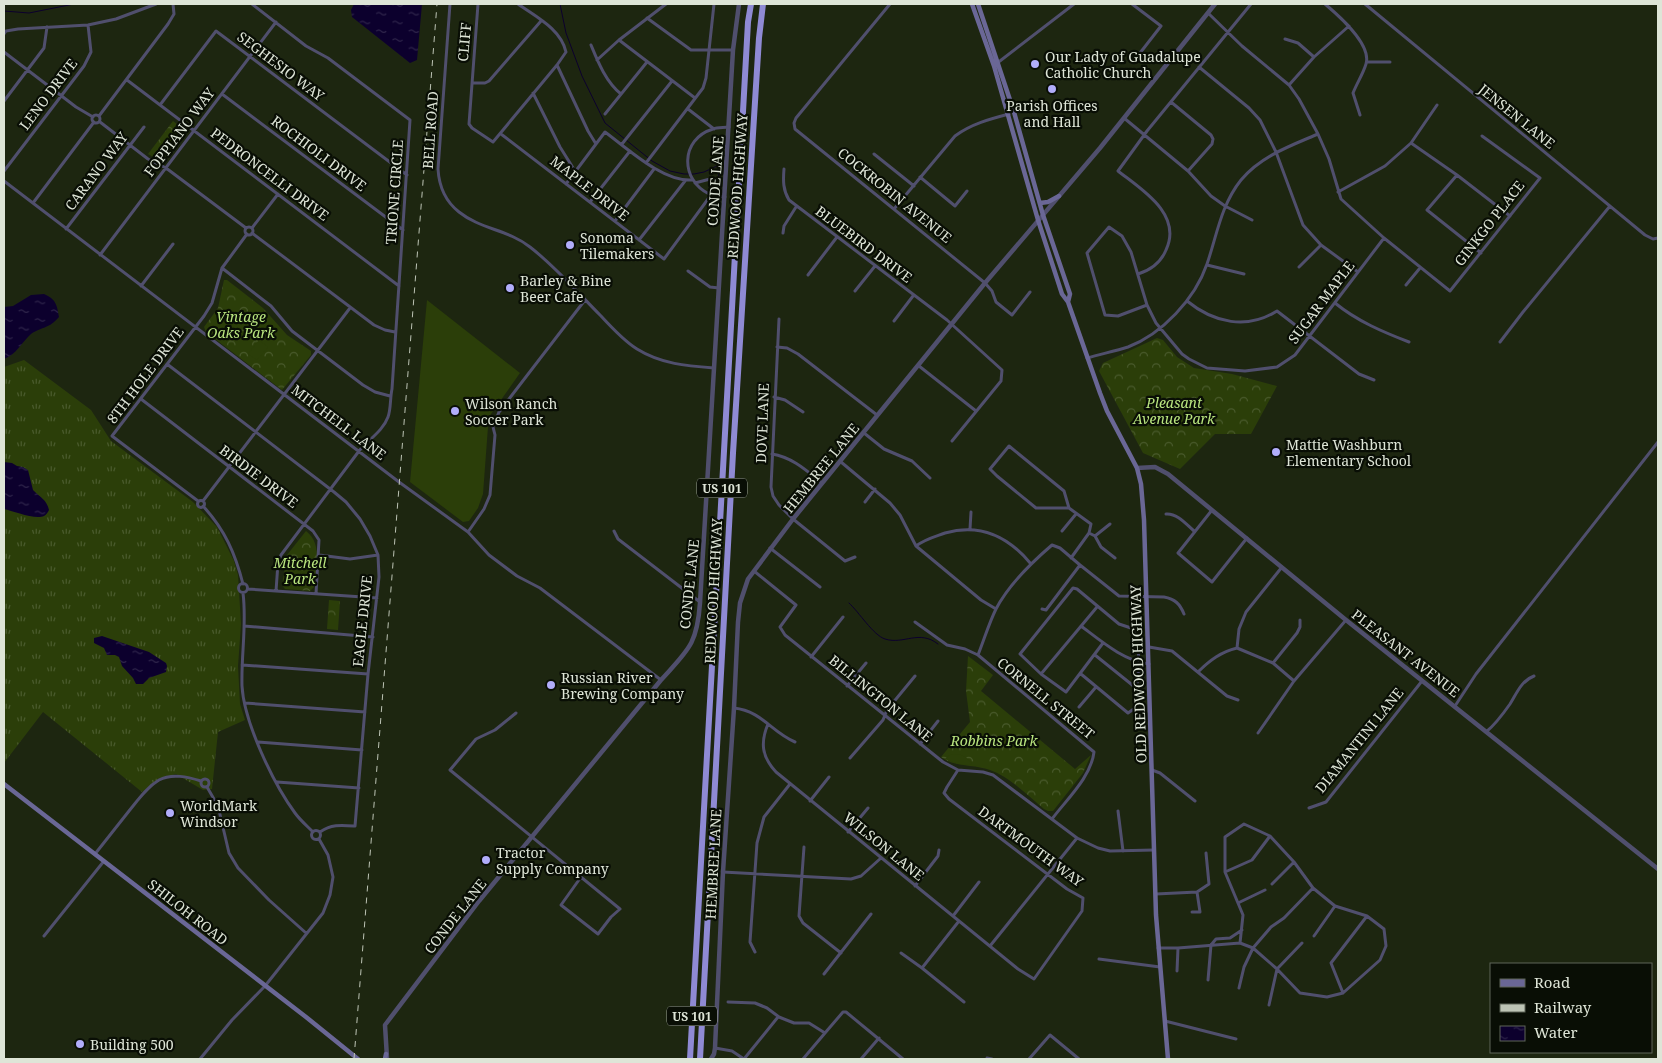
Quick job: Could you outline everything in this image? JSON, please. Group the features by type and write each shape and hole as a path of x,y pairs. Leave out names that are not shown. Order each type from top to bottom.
{"highway":[{"name":"REDWOOD HIGHWAY","path":"690,1059 748,22 751,4"},
{"name":"REDWOOD HIGHWAY","path":"700,1059 733,453 759,38 763,4"}],"main road":[{"name":"OLD REDWOOD HIGHWAY","path":"972,4 1014,112 1043,215 1070,294 1068,302"},
{"name":"OLD REDWOOD HIGHWAY","path":"978,4 1038,220 1062,294 1068,302 1107,411 1137,468 1144,502 1158,948 1168,1059"},
{"path":"1040,203 1048,202 1059,196"},
{"name":"SHILOH ROAD","path":"4,784 358,1059"}],"street":[{"path":"4,34 6,31 18,29 88,25 116,19 156,4"},
{"path":"100,122 99,116 168,24 174,14 173,4"},
{"name":"TRIONE CIRCLE","path":"252,4 306,46 328,58 410,120 388,418 380,430 359,451 281,555 278,564 276,591"},
{"name":"BELL ROAD","path":"450,4 438,169 442,192 451,205 463,215 520,239 528,245 549,263 625,340 645,354 682,366 715,368"},
{"name":"CLIFF","path":"478,4 469,124 493,142 501,134"},
{"path":"501,134 566,52 564,42 557,33 518,4"},
{"path":"597,60 619,40 666,4"},
{"path":"646,162 703,88 706,78 714,4"},
{"name":"CONDE LANE","path":"386,1057 385,1025 451,937 660,680 687,652 692,643 699,621 720,288 722,197 729,127 733,50 739,4"},
{"name":"COCKROBIN AVENUE","path":"890,4 830,75 794,123 795,129 986,282"},
{"path":"996,65 1074,4"},
{"path":"1132,4 1161,26 1140,53"},
{"name":"HEMBREE LANE","path":"711,1059 715,1048 740,603 748,579 770,548 877,415 1124,118 1215,4"},
{"path":"1138,274 1153,267 1162,258 1169,244 1170,230 1167,217 1158,204 1118,171 1171,102 1251,4"},
{"path":"1325,4 1349,26 1360,40 1367,62 1353,93 1360,115"},
{"name":"JENSEN LANE","path":"1365,4 1645,235 1653,239 1658,238"},
{"path":"1208,13 1289,85 1318,134 1329,159 1341,199 1420,268 1406,285"},
{"path":"648,18 690,50 733,50"},
{"path":"472,83 485,83 495,75 541,21"},
{"name":"FOPPIANO WAY","path":"100,255 276,22"},
{"name":"LENO DRIVE","path":"4,171 84,66 91,52 88,25"},
{"path":"1289,85 1314,57 1349,26"},
{"path":"4,101 44,48 47,27"},
{"name":"SEGHESIO WAY","path":"160,105 216,31 407,175"},
{"path":"1285,39 1298,43 1314,57"},
{"path":"619,40 695,98"},
{"path":"591,45 607,79 614,89 621,94"},
{"path":"4,52 61,95 93,116 99,116"},
{"path":"606,114 647,62"},
{"path":"1367,62 1390,62"},
{"path":"557,65 596,144"},
{"path":"1199,67 1249,108 1260,120 1276,152 1303,225 1321,245 1358,272"},
{"name":"PEDRONCELLI DRIVE","path":"127,80 399,286"},
{"path":"622,144 672,81"},
{"path":"533,93 575,171"},
{"name":"ROCHIOLI DRIVE","path":"222,94 403,230"},
{"path":"1171,102 1211,135 1213,139 1212,144 1188,171"},
{"path":"1338,192 1385,166 1411,143 1437,105"},
{"path":"688,109 714,128"},
{"path":"894,209 954,136 978,123 1014,112"},
{"path":"32,203 94,122 93,116"},
{"path":"1124,118 1188,171 1211,196 1225,206 1252,220"},
{"path":"94,122 100,122 148,159 166,168 246,228 252,228"},
{"name":"CARANO WAY","path":"66,229 144,127"},
{"path":"722,197 713,195 693,180 687,159 689,150 702,134 714,128 729,127"},
{"path":"566,184 605,132 654,169 684,181 710,179 713,195"},
{"name":"MAPLE DRIVE","path":"501,134 664,259 713,195"},
{"path":"1087,358 1129,346 1160,329 1171,320 1187,301 1207,265 1225,206 1241,180 1258,164 1276,152 1318,134"},
{"name":"GINKGO PLACE","path":"1420,268 1450,291 1540,178 1482,136"},
{"path":"1411,143 1457,175 1510,216"},
{"path":"590,202 630,151"},
{"path":"874,154 914,186"},
{"path":"615,221 654,169"},
{"name":"BLUEBIRD DRIVE","path":"784,169 783,183 785,194 796,207 952,325 1002,370 1001,381 976,411"},
{"path":"1457,175 1427,210 1481,253"},
{"path":"920,177 955,206 968,191"},
{"name":"MITCHELL LANE","path":"4,181 399,482 468,532 489,555 517,576 540,588 660,680"},
{"path":"639,240 684,181"},
{"path":"252,233 252,228 278,194"},
{"path":"1500,342 1610,206"},
{"path":"783,233 784,226 796,207"},
{"name":"SUGAR MAPLE","path":"1147,305 1118,316 1105,315 1087,253 1109,227 1122,236 1131,252 1147,305 1160,329 1182,354 1207,368 1245,371 1278,368 1295,355 1384,238"},
{"path":"246,228 247,234"},
{"path":"390,396 375,392 363,385 292,331 271,306 222,268 247,234 252,233 374,325 395,332"},
{"path":"808,276 837,237"},
{"path":"141,286 173,244"},
{"path":"1299,267 1321,245"},
{"path":"1207,265 1244,274"},
{"path":"854,291 875,266"},
{"name":"8TH HOLE DRIVE","path":"198,501 112,436 196,327 212,303 222,268"},
{"path":"688,271 710,287 720,288"},
{"path":"986,282 996,302 1012,314 1030,292"},
{"path":"894,321 913,296"},
{"path":"468,532 484,509 490,496 494,427 499,412 585,300"},
{"path":"1187,301 1206,314 1220,320 1242,322 1265,319 1277,311 1359,374 1374,380"},
{"path":"1335,303 1376,329 1409,342"},
{"path":"248,589 243,584 236,558 226,538 203,506 203,501 350,308"},
{"name":"DOVE LANE","path":"779,319 771,487 773,496 779,505 793,519"},
{"path":"777,347 787,348 798,354 877,415"},
{"name":"EAGLE DRIVE","path":"167,364 346,502 360,519 378,555 379,576 368,674 355,826 330,826 320,832"},
{"path":"919,366 976,411 952,441"},
{"path":"774,397 785,400 803,412"},
{"name":"BIRDIE DRIVE","path":"140,399 313,531 319,540 316,594"},
{"path":"864,433 884,449 912,461 930,478"},
{"path":"1455,706 1476,674 1658,442"},
{"path":"1068,508 1064,491 1010,446 990,469 1036,508 1068,508 1091,524 1089,533 1071,558"},
{"path":"772,454 795,462 822,483"},
{"path":"841,462 890,503 900,515 916,546 981,600 996,609"},
{"name":"PLEASANT AVENUE","path":"1137,468 1147,466 1160,469 1212,509 1346,620 1658,869"},
{"path":"865,502 875,489"},
{"path":"203,501 198,501 198,506 203,506"},
{"path":"1212,509 1178,553 1212,582 1248,538"},
{"path":"970,529 971,512"},
{"path":"1166,514 1171,513 1176,516 1194,531"},
{"path":"1062,531 1076,514"},
{"path":"793,519 845,562 855,557"},
{"path":"1095,536 1110,524"},
{"path":"916,546 927,539 956,530 970,529 999,537 1016,548 1031,564"},
{"path":"614,531 618,539 700,603"},
{"path":"1089,533 1095,536 1101,547 1115,558"},
{"path":"978,655 996,609 1006,592 1031,564 1052,545 1060,548 1119,596 1170,598 1181,607 1184,614"},
{"path":"770,548 820,587"},
{"path":"319,555 350,559 378,555"},
{"path":"1042,609 1046,610 1080,565"},
{"path":"1238,648 1239,629 1246,612 1283,566"},
{"name":"BILLINGTON LANE","path":"753,570 796,605 780,627 785,635 943,762 958,770 983,772 993,775 1077,838 1104,850 1154,850"},
{"path":"243,584 238,588 243,593 242,687 247,716 276,782 296,814 313,832 313,838 319,839"},
{"path":"1081,674 1128,713 1138,706 1138,637 1134,629 1119,624 1097,607 1081,591 1073,588 1020,654 1041,674 1066,692 1103,643"},
{"path":"243,593 248,589 377,598"},
{"path":"1041,674 1097,607"},
{"path":"812,657 843,617"},
{"path":"1273,663 1297,633 1300,628 1300,620"},
{"path":"1258,733 1294,681 1346,620"},
{"name":"CORNELL STREET","path":"915,622 947,645 965,649 978,655 1094,752 1093,761 1084,776 1052,819"},
{"path":"244,626 373,637"},
{"path":"1081,626 1103,643 1139,663 1149,664"},
{"path":"1149,647 1172,651 1227,696 1238,700"},
{"path":"1198,672 1218,655 1238,648 1273,663 1294,681"},
{"path":"1095,654 1137,688"},
{"path":"847,686 866,663"},
{"path":"242,664 368,674"},
{"path":"850,758 883,720 884,715 915,676"},
{"path":"1486,732 1498,720 1520,686 1534,676"},
{"name":"DIAMANTINI LANE","path":"1309,808 1326,802 1422,680"},
{"path":"1079,707 1096,687"},
{"path":"245,703 365,712"},
{"path":"734,708 750,711 785,738 794,742"},
{"path":"516,712 495,730 476,739 450,770 581,877 620,909 598,934 561,904 581,877"},
{"path":"920,744 938,721"},
{"name":"WILSON LANE","path":"768,724 762,742 764,756 769,765 810,801 1018,969"},
{"path":"258,742 362,750"},
{"name":"DARTMOUTH WAY","path":"958,770 944,793 1048,874 1083,898 1082,911 1034,979 1018,969"},
{"path":"1152,770 1160,773 1195,801"},
{"path":"95,854 146,791 159,780 186,776 201,781 203,779 207,780 209,783 207,786 218,806 229,853 238,868 269,900 306,933"},
{"path":"810,801 829,777"},
{"path":"201,781 202,786 207,786"},
{"path":"276,782 359,788"},
{"path":"755,952 750,942 757,843 764,817 790,784"},
{"path":"848,832 868,808"},
{"path":"1118,811 1122,850"},
{"path":"1158,948 1240,943 1253,948 1300,993 1327,997 1343,993 1380,960 1386,946 1384,929 1367,916 1334,906 1313,888 1294,862 1270,836 1244,824 1225,837 1225,872 1244,915 1240,943"},
{"path":"200,1059 232,1020 265,986 323,914 333,885 332,869 328,855 319,839 321,836 320,832 313,832"},
{"path":"1225,872 1252,860 1270,836"},
{"path":"990,946 1077,838"},
{"path":"804,848 799,916 803,923 841,953"},
{"path":"915,886 938,856 939,850"},
{"path":"1156,894 1197,892 1209,884 1206,853"},
{"path":"724,872 851,879 861,876 881,858"},
{"path":"44,936 104,861"},
{"path":"1272,884 1294,862"},
{"path":"953,916 979,882"},
{"path":"1239,988 1244,967 1253,948 1271,927 1284,918 1313,888"},
{"path":"1238,903 1265,890"},
{"path":"1192,912 1200,912 1197,892"},
{"path":"1314,936 1334,906"},
{"path":"824,974 871,914"},
{"path":"1343,993 1332,963 1367,916"},
{"path":"922,968 959,921"},
{"path":"1208,980 1211,945 1216,940 1230,938 1242,930"},
{"path":"1269,1004 1277,969 1302,943"},
{"path":"1177,971 1178,948"},
{"path":"901,953 964,1002"},
{"path":"1099,959 1160,967"},
{"path":"728,1002 756,1003 794,1023 809,1023 825,1033"},
{"path":"803,1059 843,1012 846,1012 904,1059"},
{"path":"715,1048 732,1051 744,1059 779,1016"},
{"path":"1164,1020 1236,1039"},
{"path":"1029,1059 1050,1034 1079,1059"},
{"path":"861,1059 879,1038"},
{"path":"714,1054 717,1059"},
{"path":"987,1058 992,1059"}],"green space":[{"path":"173,121 187,132 164,163 148,154"},
{"name":"Vintage Oaks Park","path":"224,280 227,280 263,308 287,335 311,351 311,355 282,390 206,332 204,327 218,308"},
{"name":"Wilson Ranch Soccer Park","path":"427,300 520,373 491,414 488,427 483,494 478,508 469,521 463,522 410,482"},
{"name":"Pleasant Avenue Park","path":"1157,338 1163,340 1177,357 1194,368 1232,374 1277,386 1251,434 1215,434 1180,469 1143,453 1099,371 1103,363"},
{"path":"259,340 268,347 257,360 248,354"},
{"path":"24,360 91,410 111,441 193,502 217,527 234,561 238,575 241,624 238,666 240,704 245,720 218,732 212,789 203,790 176,774 158,779 142,792 43,712 4,763 4,367"},
{"name":"Mitchell Park","path":"306,531 311,536 317,549 314,587 310,591 285,589 282,585 287,555"},
{"path":"329,600 340,601 338,630 327,629"},
{"name":"Robbins Park","path":"968,656 993,675 981,691 1075,769 1091,755 1083,773 1053,811 1044,809 1005,777 997,773 984,768 953,763 941,757 970,722 966,691"},
{"path":"959,754 967,758 972,764 958,764 945,759 950,755"}],"water":[{"path":"354,4 422,4 417,60 410,63 352,17 351,10"},
{"path":"44,294 55,303 59,317 49,326 31,334 15,351 4,359 4,307 13,306 31,295"},
{"path":"4,462 12,463 28,470 33,490 47,504 49,510 45,516 30,516 4,509"},
{"path":"102,636 149,652 166,663 166,672 149,678 143,684 136,684 122,666 119,657 107,655 104,648 94,643 94,638"}],"waterway":[{"path":"4,11 29,13 74,4"},
{"path":"560,4 566,33 582,76 605,123 652,161 670,171 694,174 704,172 719,165 717,213"},
{"path":"849,603 880,637 892,640 918,637 938,644"}],"railway":[{"path":"354,1059 437,4"}],"place":[{"name":"Our Lady of Guadalupe Catholic Church","path":"1035,64"},
{"name":"Parish Offices and Hall","path":"1052,89"},
{"name":"Sonoma Tilemakers","path":"570,245"},
{"name":"Barley & Bine Beer Cafe","path":"510,288"},
{"name":"Wilson Ranch Soccer Park","path":"455,411"},
{"name":"Mattie Washburn Elementary School","path":"1276,452"},
{"name":"Russian River Brewing Company","path":"551,685"},
{"name":"WorldMark Windsor","path":"170,813"},
{"name":"Tractor Supply Company","path":"486,860"},
{"name":"Building 500","path":"80,1044"}]}
